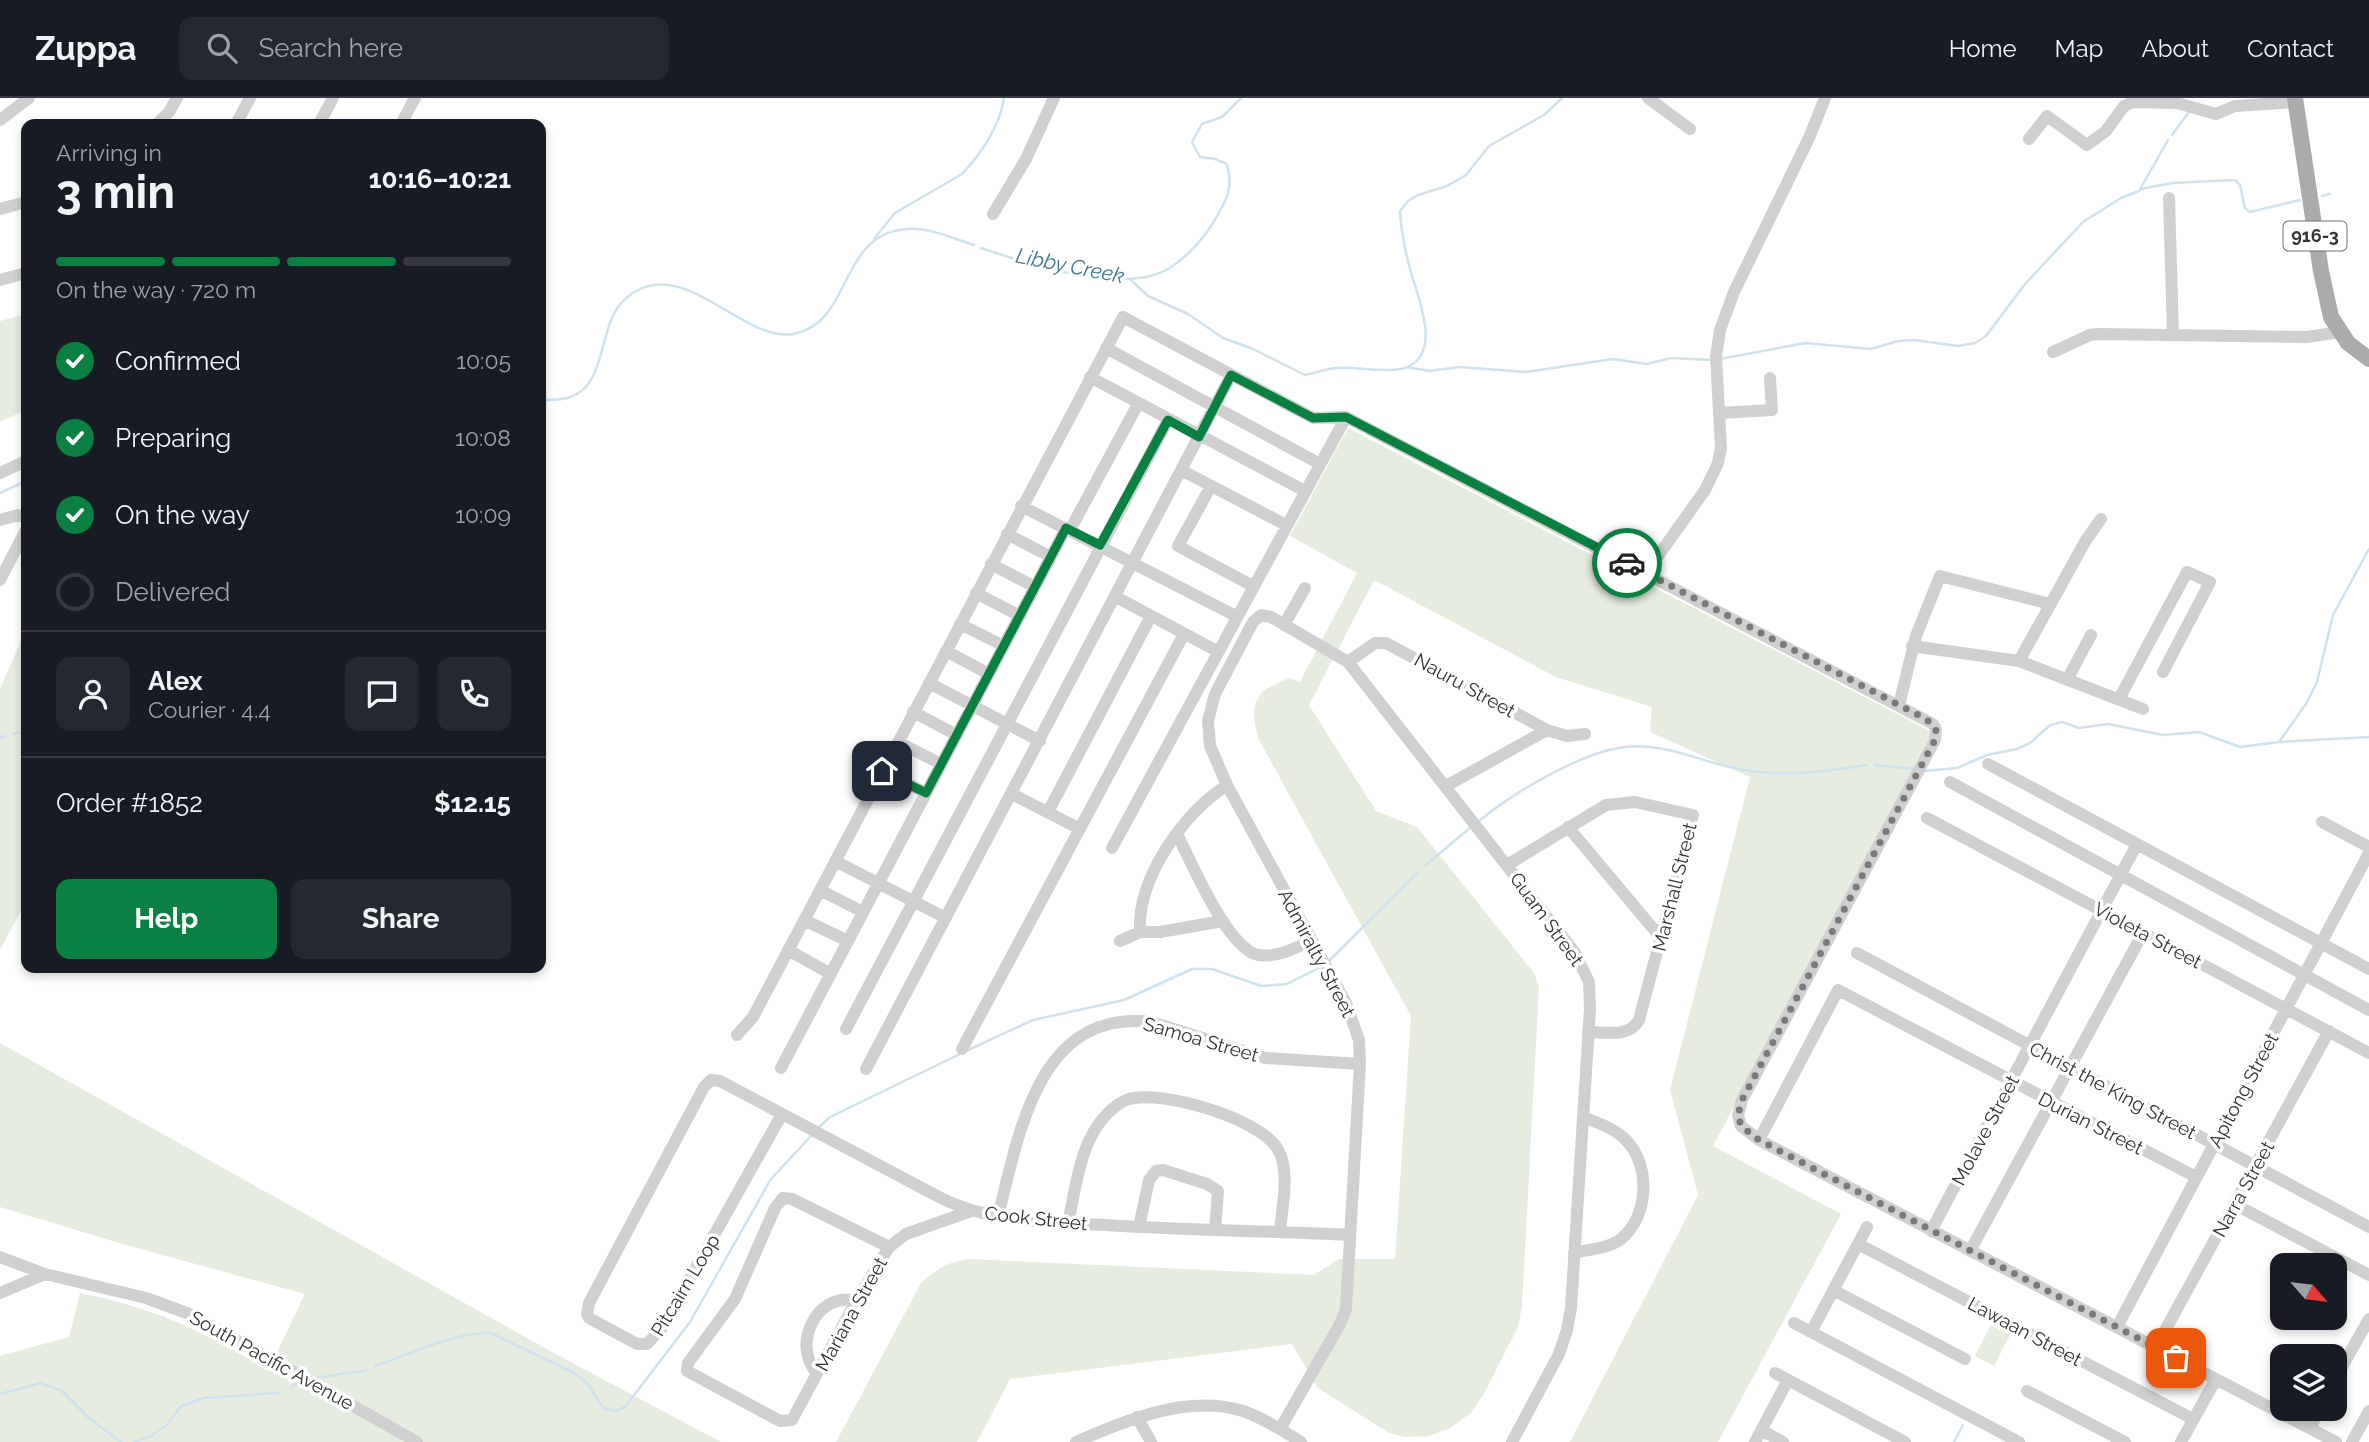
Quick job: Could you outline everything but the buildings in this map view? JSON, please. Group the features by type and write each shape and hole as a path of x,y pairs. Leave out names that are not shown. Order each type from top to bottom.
{"main road":[{"name":"916-3","path":"2295,100 2321,271 2331,317 2348,343 2369,359"}],"street":[{"path":"0,120 29,98"},
{"path":"239,119 250,98"},
{"path":"322,119 333,98"},
{"path":"404,119 415,98"},
{"path":"993,214 1026,159 1054,98"},
{"path":"1648,98 1690,129"},
{"path":"1646,573 1712,477 1721,448 1716,357 1726,312 1825,98"},
{"path":"160,119 173,99"},
{"path":"2029,139 2047,116 2087,145 2106,131 2124,106 2140,101 2177,103 2216,114 2235,106 2295,100"},
{"path":"2169,198 2172,335"},
{"path":"0,209 21,203"},
{"path":"0,280 21,274"},
{"path":"737,1035 748,1026 1123,317 1313,418 1346,417 1933,724 1937,735 1742,1100 1739,1122 1744,1131 2336,1442"},
{"path":"2053,352 2090,335 2307,337 2340,332"},
{"path":"1106,348 1320,464"},
{"path":"866,1069 1231,375"},
{"path":"1090,377 1305,491"},
{"path":"1719,413 1772,410 1770,378"},
{"path":"781,1068 1051,557 1138,404"},
{"path":"1112,849 1346,417"},
{"path":"845,1030 1168,420"},
{"path":"0,473 21,462"},
{"path":"1181,470 1286,525"},
{"path":"1211,486 1178,546 1253,586"},
{"path":"1021,506 1236,616"},
{"path":"0,520 21,516"},
{"path":"2019,661 2085,540 2101,519"},
{"path":"1007,534 1051,557"},
{"path":"0,580 21,540"},
{"path":"991,564 1035,587"},
{"path":"2119,699 2187,572 2210,582 2163,672"},
{"path":"1899,705 1912,646 1940,576 2050,604"},
{"path":"1284,625 1305,588"},
{"path":"976,593 1020,616"},
{"path":"1116,597 1217,651"},
{"name":"Guam Street","path":"1261,615 1284,625 1348,662 1480,829 1584,967 1589,982 1583,1117 1567,1330 1550,1375 1512,1442"},
{"name":"Admiralty Street","path":"1261,615 1254,622 1215,694 1208,721 1210,746 1227,785 1354,1022 1359,1040 1360,1064 1348,1294 1343,1316 1280,1429"},
{"path":"1048,812 1151,616"},
{"path":"960,624 1004,646"},
{"path":"962,1049 1184,634"},
{"path":"2067,680 2091,635"},
{"name":"Nauru Street","path":"1348,662 1376,643 1387,643 1547,730 1567,736 1586,734"},
{"path":"1912,646 2019,661 2143,709"},
{"path":"946,651 989,674"},
{"path":"929,683 1040,741"},
{"path":"913,712 957,735"},
{"path":"1446,786 1547,730"},
{"path":"898,741 941,764"},
{"path":"1988,764 2369,969"},
{"path":"882,771 926,793"},
{"path":"1950,782 2369,1010"},
{"path":"1140,932 1144,892 1177,834 1197,809 1227,785"},
{"path":"1012,794 1080,829"},
{"name":"Marshall Street","path":"1507,865 1606,805 1621,802 1645,804 1693,815 1635,1027 1623,1032 1588,1032"},
{"name":"Violeta Street","path":"1927,818 2369,1053"},
{"path":"2322,822 2369,847"},
{"path":"1568,827 1661,939"},
{"path":"1177,834 1223,920 1246,950 1258,955 1274,955 1310,942"},
{"name":"Molave Street","path":"1931,1231 2137,844"},
{"name":"Apitong Street","path":"2117,1327 2369,853"},
{"path":"835,861 946,918"},
{"path":"820,890 863,912"},
{"path":"804,920 848,942"},
{"path":"1120,942 1140,932 1160,932 1223,920"},
{"path":"1970,1251 2143,933"},
{"path":"788,950 831,974"},
{"name":"Christ the King Street","path":"1857,953 2369,1227"},
{"name":"Durian Street","path":"1759,1140 1838,990 2196,1177"},
{"name":"Samoa Street","path":"998,1216 1022,1124 1038,1086 1071,1042 1103,1024 1136,1020 1152,1022 1265,1058 1360,1064"},
{"name":"Narra Street","path":"2156,1347 2329,1031"},
{"name":"Cook Street","path":"711,1080 720,1082 971,1211 1068,1223 1350,1235"},
{"name":"Pitcairn Loop","path":"711,1080 704,1087 587,1308 587,1314 593,1321 633,1343 647,1344 662,1328 782,1114"},
{"path":"1068,1223 1081,1166 1096,1128 1107,1114 1129,1099 1161,1099 1227,1116 1259,1130 1270,1140 1283,1160 1280,1231"},
{"path":"1574,1253 1620,1240 1636,1221 1643,1193 1638,1160 1625,1140 1613,1130 1583,1117"},
{"path":"1139,1227 1151,1175 1163,1170 1208,1184 1218,1191 1215,1230"},
{"name":"Mariana Street","path":"889,1247 792,1199 783,1198 778,1202 735,1299 686,1367 691,1375 789,1422 796,1415 856,1301 889,1247 906,1234 971,1211"},
{"path":"2234,1204 2369,1275"},
{"path":"1811,1332 1867,1227"},
{"name":"Lawaan Street","path":"1858,1244 2193,1419"},
{"name":"South Pacific Avenue","path":"0,1257 45,1274 146,1298 180,1310 216,1326 417,1442"},
{"path":"0,1293 45,1274"},
{"path":"1833,1290 1965,1359"},
{"path":"817,1373 806,1353 808,1333 819,1311 834,1300 842,1298 856,1301"},
{"path":"2347,1358 2369,1319"},
{"path":"1794,1323 2019,1442"},
{"path":"1775,1373 1905,1442"},
{"path":"2181,1442 2216,1378"},
{"path":"1783,1442 1758,1436 1788,1380"},
{"path":"2027,1391 2125,1442"},
{"path":"1076,1442 1137,1417 1172,1409 1225,1408 1258,1417 1301,1442"},
{"path":"2351,1442 2369,1411"},
{"path":"1137,1417 1150,1442"},
{"path":"2309,1428 2313,1421"}],"shaded area":[{"path":"21,315 21,412 0,422 0,321"},
{"path":"1348,428 1932,732 1713,1146 1841,1214 1718,1442 1570,1442 1698,1195 1670,1090 1750,777 1650,732 1652,707 1556,677 1374,580 1309,705 1376,811 1417,827 1534,973 1539,987 1522,1306 1518,1327 1486,1390 1472,1412 1450,1428 1429,1436 1404,1437 1389,1433 1318,1388 1292,1344 1010,1379 977,1442 836,1442 921,1283 949,1264 970,1259 1314,1275 1339,1259 1395,1259 1411,1016 1259,740 1254,717 1254,708 1261,693 1290,678 1300,682 1357,573 1290,536"},
{"path":"21,641 21,910 0,950 0,689"},
{"path":"0,1043 552,1352 721,1442 0,1442 0,1356 69,1337 80,1293 132,1306 178,1323 222,1344 268,1371 305,1294 0,1207"},
{"path":"1991,1325 2010,1335 1994,1366 1975,1356"}],"waterway":[{"path":"874,239 895,213 962,174 989,139 1004,98"},
{"name":"Libby Creek","path":"981,248 1049,269 1101,278 1149,276 1175,265 1213,223 1228,195 1230,181 1227,164 1200,157 1192,142 1202,124 1222,117 1241,98"},
{"path":"1131,280 1148,296 1188,314 1223,338 1253,349 1305,375 1336,368 1401,369 1415,363 1422,353 1425,325 1406,255 1400,211 1408,201 1418,195 1447,186 1466,175 1489,146 1544,115 1562,98"},
{"path":"2172,135 2189,112"},
{"path":"1720,359 1805,343 1871,349 1898,341 1915,340 1958,346 1975,343 1986,336 2025,284 2083,222 2121,198 2139,191 2168,140"},
{"path":"2141,189 2172,183 2235,180 2240,185 2245,208 2250,212 2300,200"},
{"path":"2322,196 2330,194"},
{"name":"Libby Creek","path":"546,400 567,398 580,392 589,382 596,370 615,312 623,301 644,287 666,285 688,290 752,325 773,333 793,334 813,327 827,314 856,262 868,246 885,234 907,229 924,230 974,245"},
{"path":"1407,367 1429,371 1460,367 1526,372 1613,359 1647,364 1671,358 1712,360"},
{"path":"0,493 21,483"},
{"path":"2279,742 2306,704 2317,682 2333,615 2369,549"},
{"path":"1924,771 1957,768 1987,755 2017,749 2030,743 2050,725 2062,722 2079,728 2108,724 2163,735 2199,732 2240,747 2369,737"},
{"name":"Libby Creek","path":"13,734 21,732"},
{"name":"Libby Creek","path":"0,738 5,736"},
{"path":"1479,821 1548,775 1607,750 1625,747 1671,750 1729,767 1759,772 1805,773 1866,765"},
{"path":"1875,765 1915,769"},
{"path":"1426,865 1471,827"},
{"path":"1329,961 1418,872"},
{"path":"966,1051 1033,1020 1124,1000 1192,969 1212,969 1261,986 1287,984 1321,967"},
{"path":"818,1128 830,1117 960,1054"},
{"path":"375,1366 448,1340 477,1333 491,1333 574,1373 588,1384 603,1408 615,1411 625,1407 690,1322 771,1179 811,1136"},
{"path":"316,1378 368,1370"},
{"path":"292,1386 303,1382"},
{"path":"0,1394 41,1383 62,1391 90,1419 121,1442"},
{"path":"134,1442 149,1437 167,1425 181,1406 204,1398 278,1393"},
{"path":"1954,1442 1963,1425"}],"way so far":[{"path":"1627,563 1926,719 1936,729 1935,740 1742,1100 1738,1115 1744,1131 2176,1358"}],"route":[{"path":"882,771 926,793 1066,528 1100,545 1168,420 1199,437 1231,375 1313,418 1339,415 1346,417 1627,563"}]}
